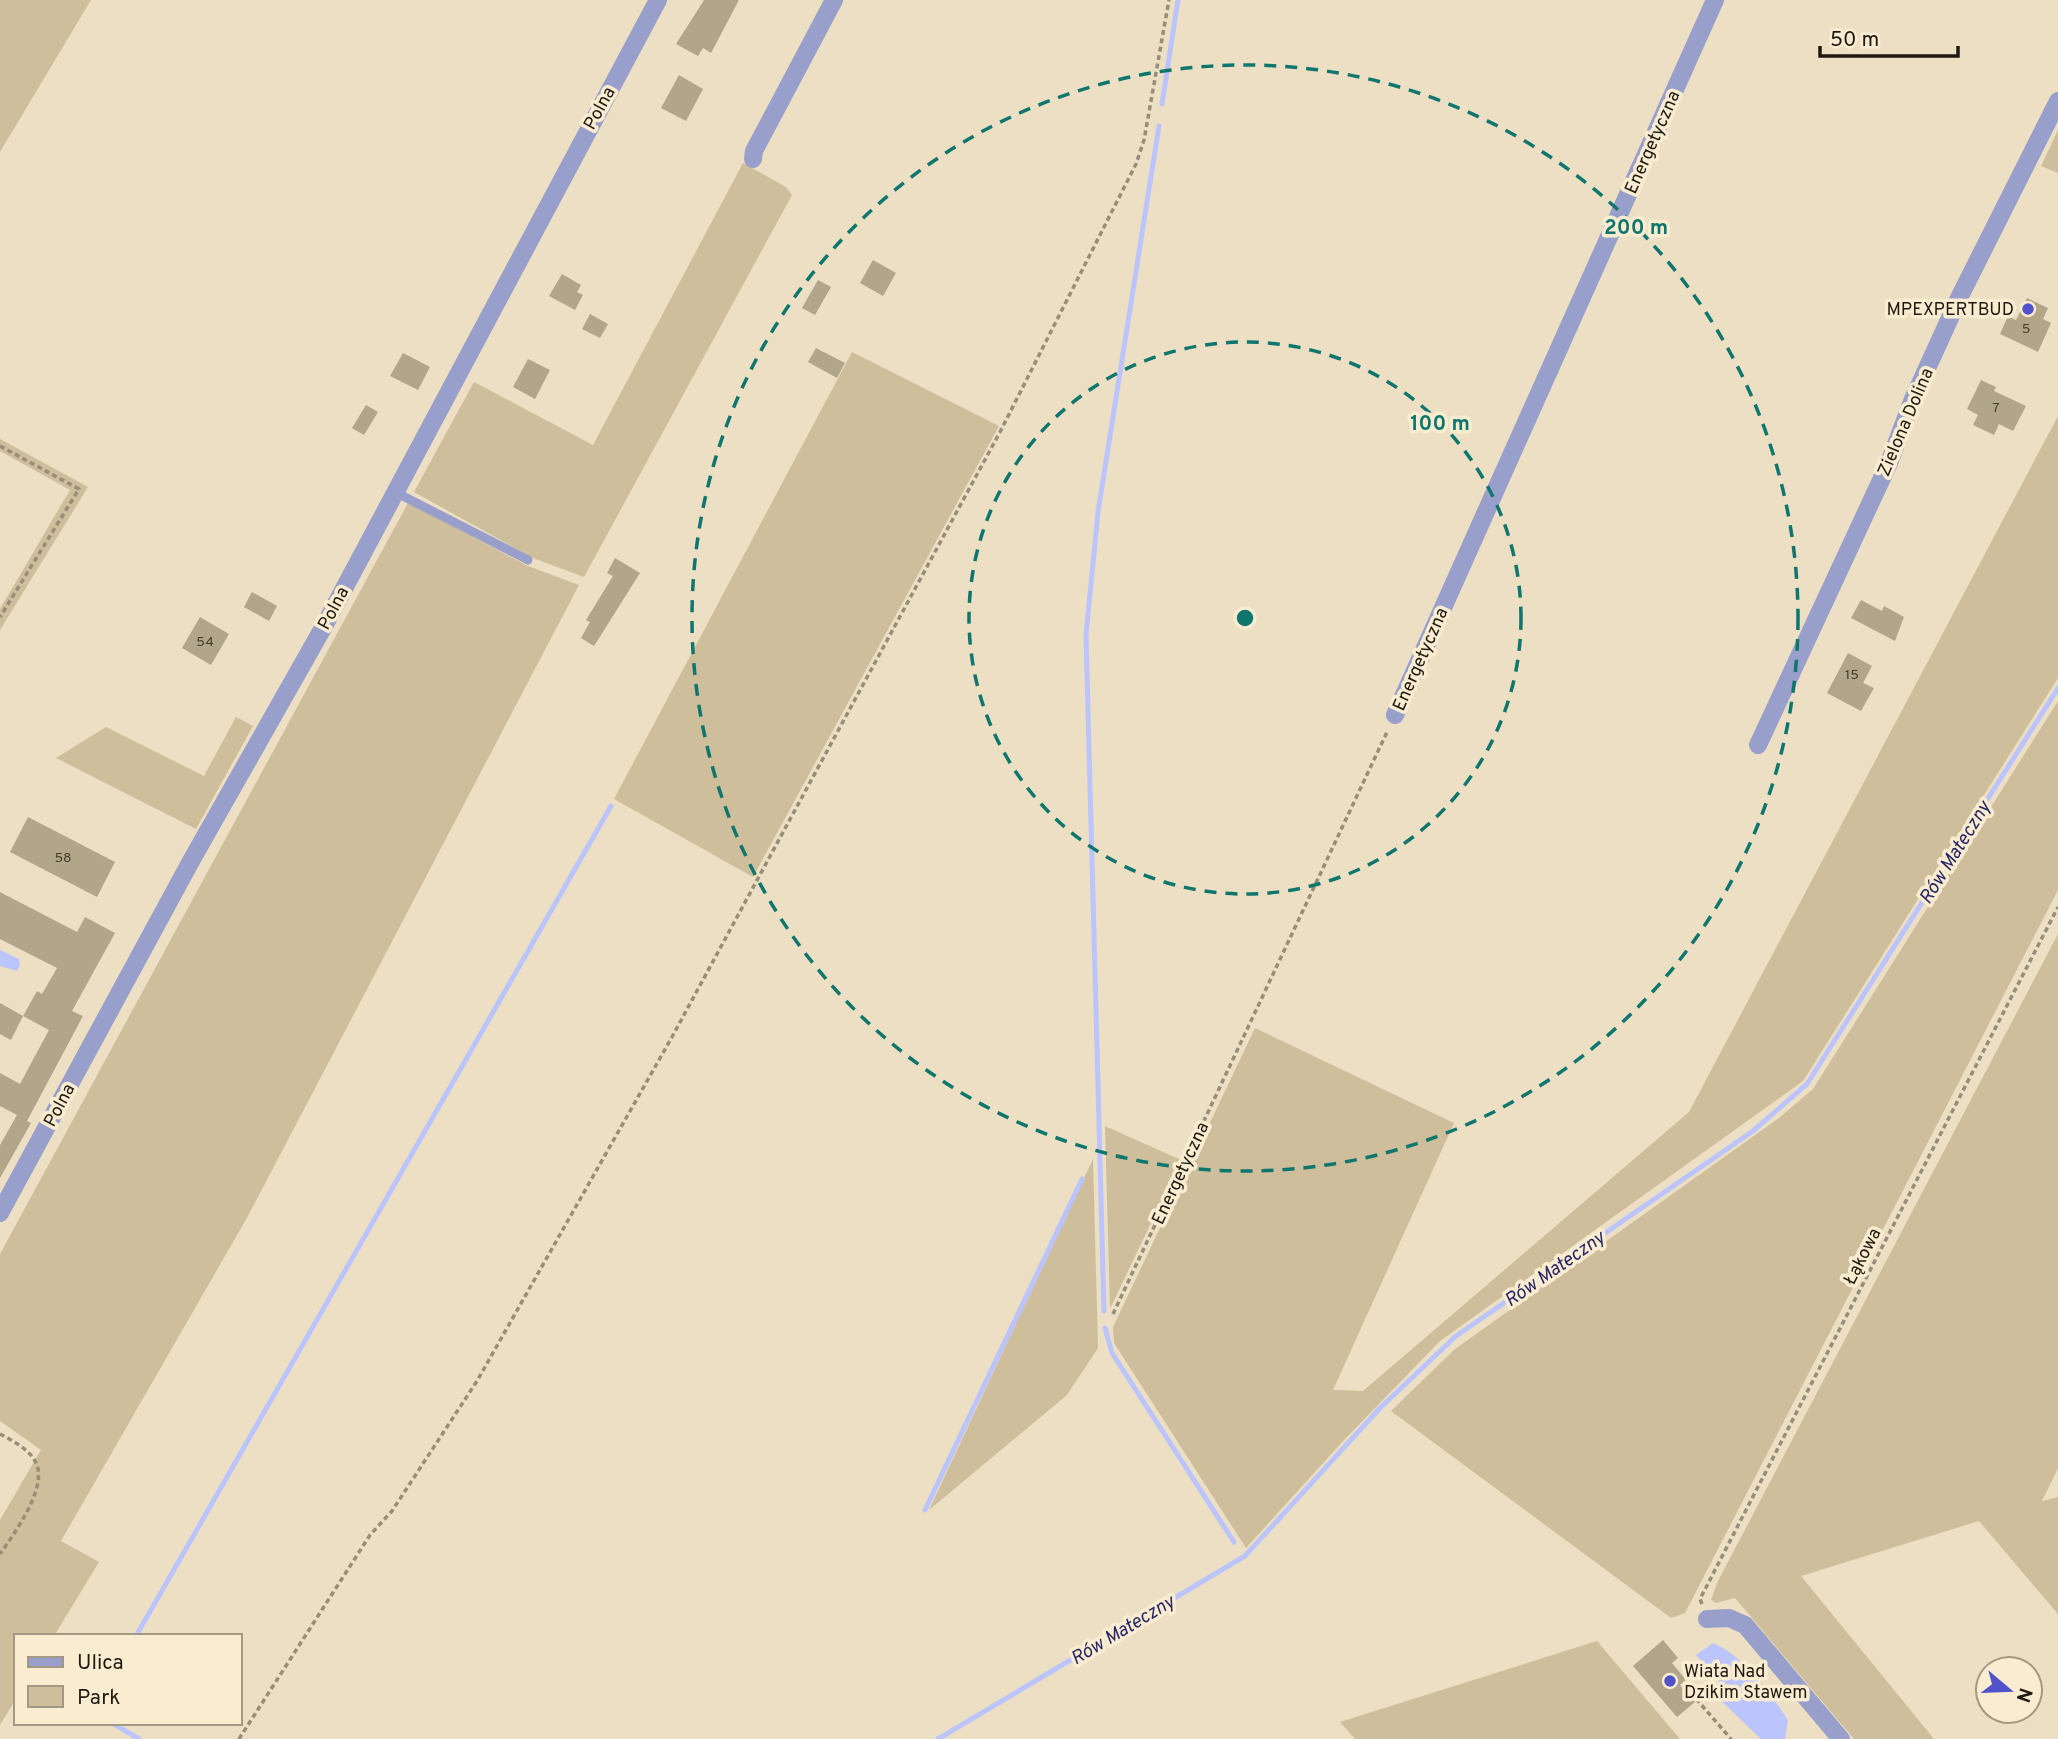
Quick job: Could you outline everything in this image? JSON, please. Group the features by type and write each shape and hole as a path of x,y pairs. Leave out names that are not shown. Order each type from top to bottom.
{"street":[{"name":"Polna","path":"0,1213 395,492 659,0"},
{"path":"753,159 754,151 834,0"},
{"name":"Energetyczna","path":"1395,715 1715,0"},
{"name":"Zielona Dolina","path":"1758,744 1889,463 1913,399 1960,296 2058,101"},
{"path":"1707,1619 1729,1618 1745,1625 1841,1739"}],"lane":[{"path":"395,492 528,560"}],"path":[{"path":"239,1739 370,1535 392,1511 477,1381 672,1037 1000,432 1136,164 1144,140 1170,0"},
{"path":"0,446 79,489 0,617"},
{"name":"Energetyczna","path":"1114,1314 1395,715"},
{"name":"Łąkowa","path":"1707,1619 1700,1599 2058,907"},
{"path":"0,1434 30,1454 38,1467 35,1495 0,1554"},
{"path":"1685,1686 1731,1739"}],"green space":[{"path":"0,0 91,0 0,152"},
{"path":"2058,130 2058,173 2041,166"},
{"path":"743,163 786,187 792,195 584,577 533,558 414,492 474,382 593,445"},
{"path":"852,352 999,426 753,877 614,799"},
{"path":"2058,416 2058,678 1803,1081 1440,1341 1345,1439 1246,1548 1114,1343 1113,1327 1255,1028 1454,1123 1333,1390 1363,1391 1689,1112"},
{"path":"0,439 88,487 0,630 0,609 70,490 0,451"},
{"path":"408,503 528,566 579,585 248,1216 61,1541 99,1562 55,1634 14,1634 14,1702 0,1725 0,1520 41,1450 0,1421 0,1254"},
{"path":"2058,701 2058,890 1685,1613 1671,1618 1391,1411 1455,1349 1779,1118 1813,1089"},
{"path":"236,717 253,726 196,829 56,758 106,727 204,776"},
{"path":"2058,934 2058,1468 2042,1501 2058,1497 2058,1614 1979,1521 1801,1576 1934,1739 1854,1739 1735,1598 1716,1603 1711,1600 1718,1581"},
{"path":"1105,1126 1181,1160 1110,1309"},
{"path":"1093,1159 1098,1348 1067,1395 929,1510"},
{"path":"1597,1641 1680,1739 1355,1739 1340,1722"}],"water":[{"path":"0,950 19,959 17,971 0,966"},
{"path":"1713,1643 1746,1666 1773,1698 1788,1720 1785,1739 1761,1739 1712,1691 1721,1684 1696,1655"}],"building":[{"path":"704,0 739,0 711,53 703,48 698,56 676,44"},
{"path":"679,75 703,89 686,121 661,108"},
{"path":"873,260 896,273 883,296 860,283"},
{"path":"562,274 581,285 577,292 583,295 575,310 549,296"},
{"path":"818,280 831,287 815,315 802,308"},
{"path":"2027,298 2048,308 2043,319 2051,323 2038,352 2000,334 2008,316 2016,320"},
{"path":"590,314 608,324 600,338 582,329"},
{"path":"816,348 845,363 837,378 808,362"},
{"path":"403,353 430,367 418,390 390,376"},
{"path":"528,359 550,370 535,399 513,387"},
{"path":"1981,380 1996,387 1994,391 2026,406 2013,431 1999,424 1994,435 1973,425 1978,415 1967,409"},
{"path":"366,405 378,412 364,435 352,428"},
{"path":"615,558 640,573 594,646 581,638 590,622 586,620 613,576 607,573"},
{"path":"252,592 277,606 269,621 244,607"},
{"path":"1861,600 1882,611 1884,606 1904,617 1895,641 1851,618"},
{"path":"200,617 229,634 211,665 182,648"},
{"path":"1848,653 1872,666 1863,683 1874,688 1861,711 1827,693"},
{"path":"28,817 115,862 97,897 10,852"},
{"path":"0,892 77,932 85,917 115,933 72,1011 83,1016 27,1121 31,1123 0,1178 0,1145 17,1115 0,1106 0,1073 20,1084 49,1030 23,1016 37,991 42,994 57,968 0,939"},
{"path":"0,1003 23,1016 11,1040 0,1034"},
{"path":"1663,1640 1678,1658 1672,1663 1686,1680 1680,1685 1695,1702 1677,1717 1633,1666"}],"waterway":[{"path":"1162,104 1178,0"},
{"path":"1104,1311 1086,635 1098,512 1159,126"},
{"name":"Rów Mateczny","path":"938,1739 1245,1556 1380,1408 1456,1336 1753,1131 1807,1084 2058,688"},
{"path":"137,1634 611,806"},
{"path":"925,1510 1082,1179"},
{"path":"1105,1328 1112,1353 1234,1542"},
{"path":"115,1725 139,1739"}],"place":[{"name":"MPEXPERTBUD","path":"2028,309"},
{"name":"Wiata Nad Dzikim Stawem","path":"1670,1681"}]}
